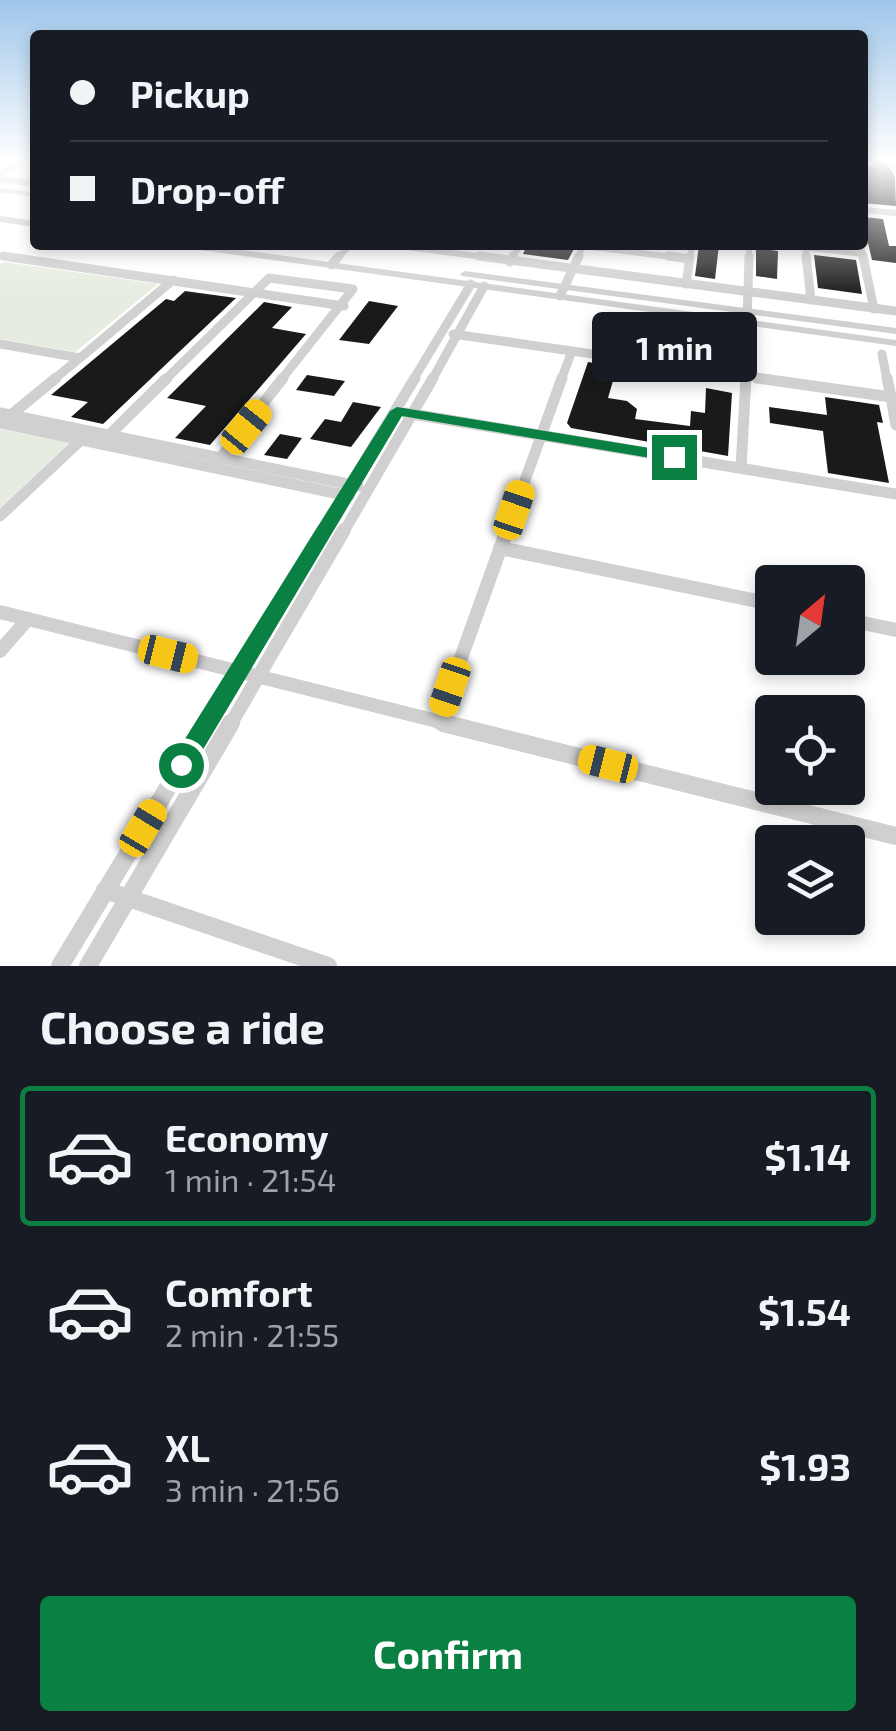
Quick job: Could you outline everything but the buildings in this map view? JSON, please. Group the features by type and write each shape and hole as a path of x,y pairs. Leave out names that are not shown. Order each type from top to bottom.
{"street":[{"path":"868,211 896,213"},
{"path":"0,216 30,221"},
{"path":"232,250 748,317 896,342"},
{"path":"274,250 477,285 563,292"},
{"path":"334,261 345,250"},
{"path":"436,250 896,312"},
{"path":"461,254 464,250"},
{"path":"510,262 517,250"},
{"path":"563,292 582,250"},
{"path":"622,250 689,259"},
{"path":"686,284 691,250"},
{"path":"748,317 749,250"},
{"path":"805,250 811,300"},
{"path":"862,250 874,308"},
{"path":"2,258 344,306"},
{"path":"104,440 272,277 354,290 217,462"},
{"path":"3,419 173,280"},
{"path":"88,966 414,414 477,285"},
{"path":"748,317 896,332"},
{"path":"451,334 890,398"},
{"path":"60,966 397,411 451,334"},
{"path":"0,344 80,358"},
{"path":"438,722 572,351"},
{"path":"882,354 896,424"},
{"path":"741,468 746,376"},
{"path":"397,411 896,494"},
{"path":"3,419 366,493"},
{"path":"0,516 85,436"},
{"path":"500,548 755,600"},
{"path":"0,612 896,836"},
{"path":"0,651 28,619"},
{"path":"865,624 896,630"},
{"path":"106,890 328,966"}],"shaded area":[{"path":"0,264 158,284 75,352 0,339"},
{"path":"0,429 69,443 0,508"}],"route":[{"path":"181,765 397,411 674,457"}]}
